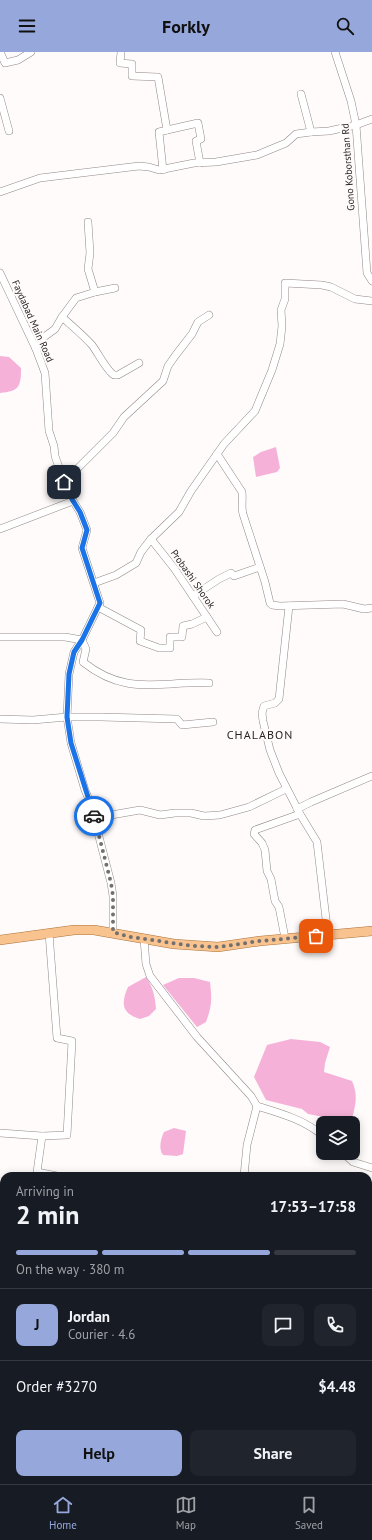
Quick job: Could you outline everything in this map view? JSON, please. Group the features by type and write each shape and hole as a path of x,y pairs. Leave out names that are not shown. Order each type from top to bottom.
{"main road":[{"path":"0,940 74,930 94,930 113,932 130,937 194,946 218,947 285,938 328,936 372,931"}],"street":[{"path":"0,52 5,63 18,60 31,52"},
{"path":"121,52 120,63 132,64 132,76 158,77 167,130"},
{"name":"Gono Koborsthan Rd","path":"335,52 351,101 356,126 367,273 372,281"},
{"path":"302,94 311,132"},
{"path":"0,98 8,131"},
{"path":"0,192 40,178 138,166 163,170 258,155 286,143 296,134 329,131 356,126 372,119"},
{"path":"163,170 159,132 198,123 201,139 196,140 200,163"},
{"path":"88,222 90,253 88,269 95,292"},
{"name":"Faydabad Main Road","path":"0,273 36,349 45,373 49,431 54,446 55,456 64,482 80,512 87,530 82,548 100,603 98,607"},
{"path":"94,583 116,575 136,563 141,552 151,539 179,512 191,491 217,454 255,411 272,370 280,344 282,326 281,310 285,299 286,283 322,285 331,287 355,299 372,301"},
{"path":"36,349 44,336 55,329 76,298 115,288"},
{"path":"64,482 112,433 124,417 163,381 168,366 192,334 198,322 209,315"},
{"path":"62,317 92,346 110,373 118,375 139,363"},
{"path":"217,454 242,492 243,499 241,508 270,603 272,605 289,606 343,604 372,608"},
{"path":"0,529 73,501"},
{"name":"Probashi Shorok","path":"151,539 174,568 217,632"},
{"path":"193,596 231,573 234,576 260,568"},
{"path":"289,606 279,699 275,703 264,706 262,713 272,756 286,789 298,812 317,842 328,936"},
{"path":"113,932 113,896 111,883 94,818 71,743 67,717 69,674 74,652 82,640 98,607 141,630 140,640 160,648 170,648 170,637 182,637 183,626 192,624 207,617"},
{"path":"0,636 65,637 82,640"},
{"path":"82,640 86,649 84,662 93,669 112,679 138,686 209,683"},
{"path":"0,719 33,720 67,717 177,719 182,725 213,722"},
{"path":"285,938 279,907 275,901 271,880 267,871 265,850 262,843 254,834 255,830 298,812 311,802 372,776"},
{"path":"94,818 140,810 160,815 186,813 204,816 220,815 249,807 286,789"},
{"path":"43,1136 67,1135 72,1041 57,1038 48,933"},
{"path":"144,938 146,964 150,976 197,1037 251,1096 257,1106 282,1114 316,1130"},
{"path":"244,1172 247,1145 257,1106"},
{"path":"0,1133 42,1136 37,1172"},
{"path":"351,1160 372,1168"}],"shaded area":[{"path":"0,356 9,357 21,368 18,387 11,391 0,393"},
{"path":"276,447 280,468 277,472 256,477 253,457 261,452"},
{"path":"146,977 153,992 156,1009 149,1016 140,1019 129,1014 124,1007 124,998 128,987"},
{"path":"179,978 194,978 210,982 211,998 206,1022 197,1027 163,985"},
{"path":"291,1039 320,1042 330,1047 324,1072 352,1081 356,1100 353,1116 318,1116 308,1114 302,1109 266,1100 254,1077 267,1045"},
{"path":"174,1128 186,1131 183,1154 177,1156 163,1155 160,1147 163,1134 164,1132"}],"way so far":[{"path":"94,816 111,883 113,896 113,932 130,937 144,938 174,944 218,947 294,937 316,936"}],"district":[{"name":"CHALABON","path":"260,734"}],"route":[{"path":"64,482 70,496 80,512 87,530 82,548 100,603 82,640 74,652 69,674 67,717 71,743 94,816"}]}
